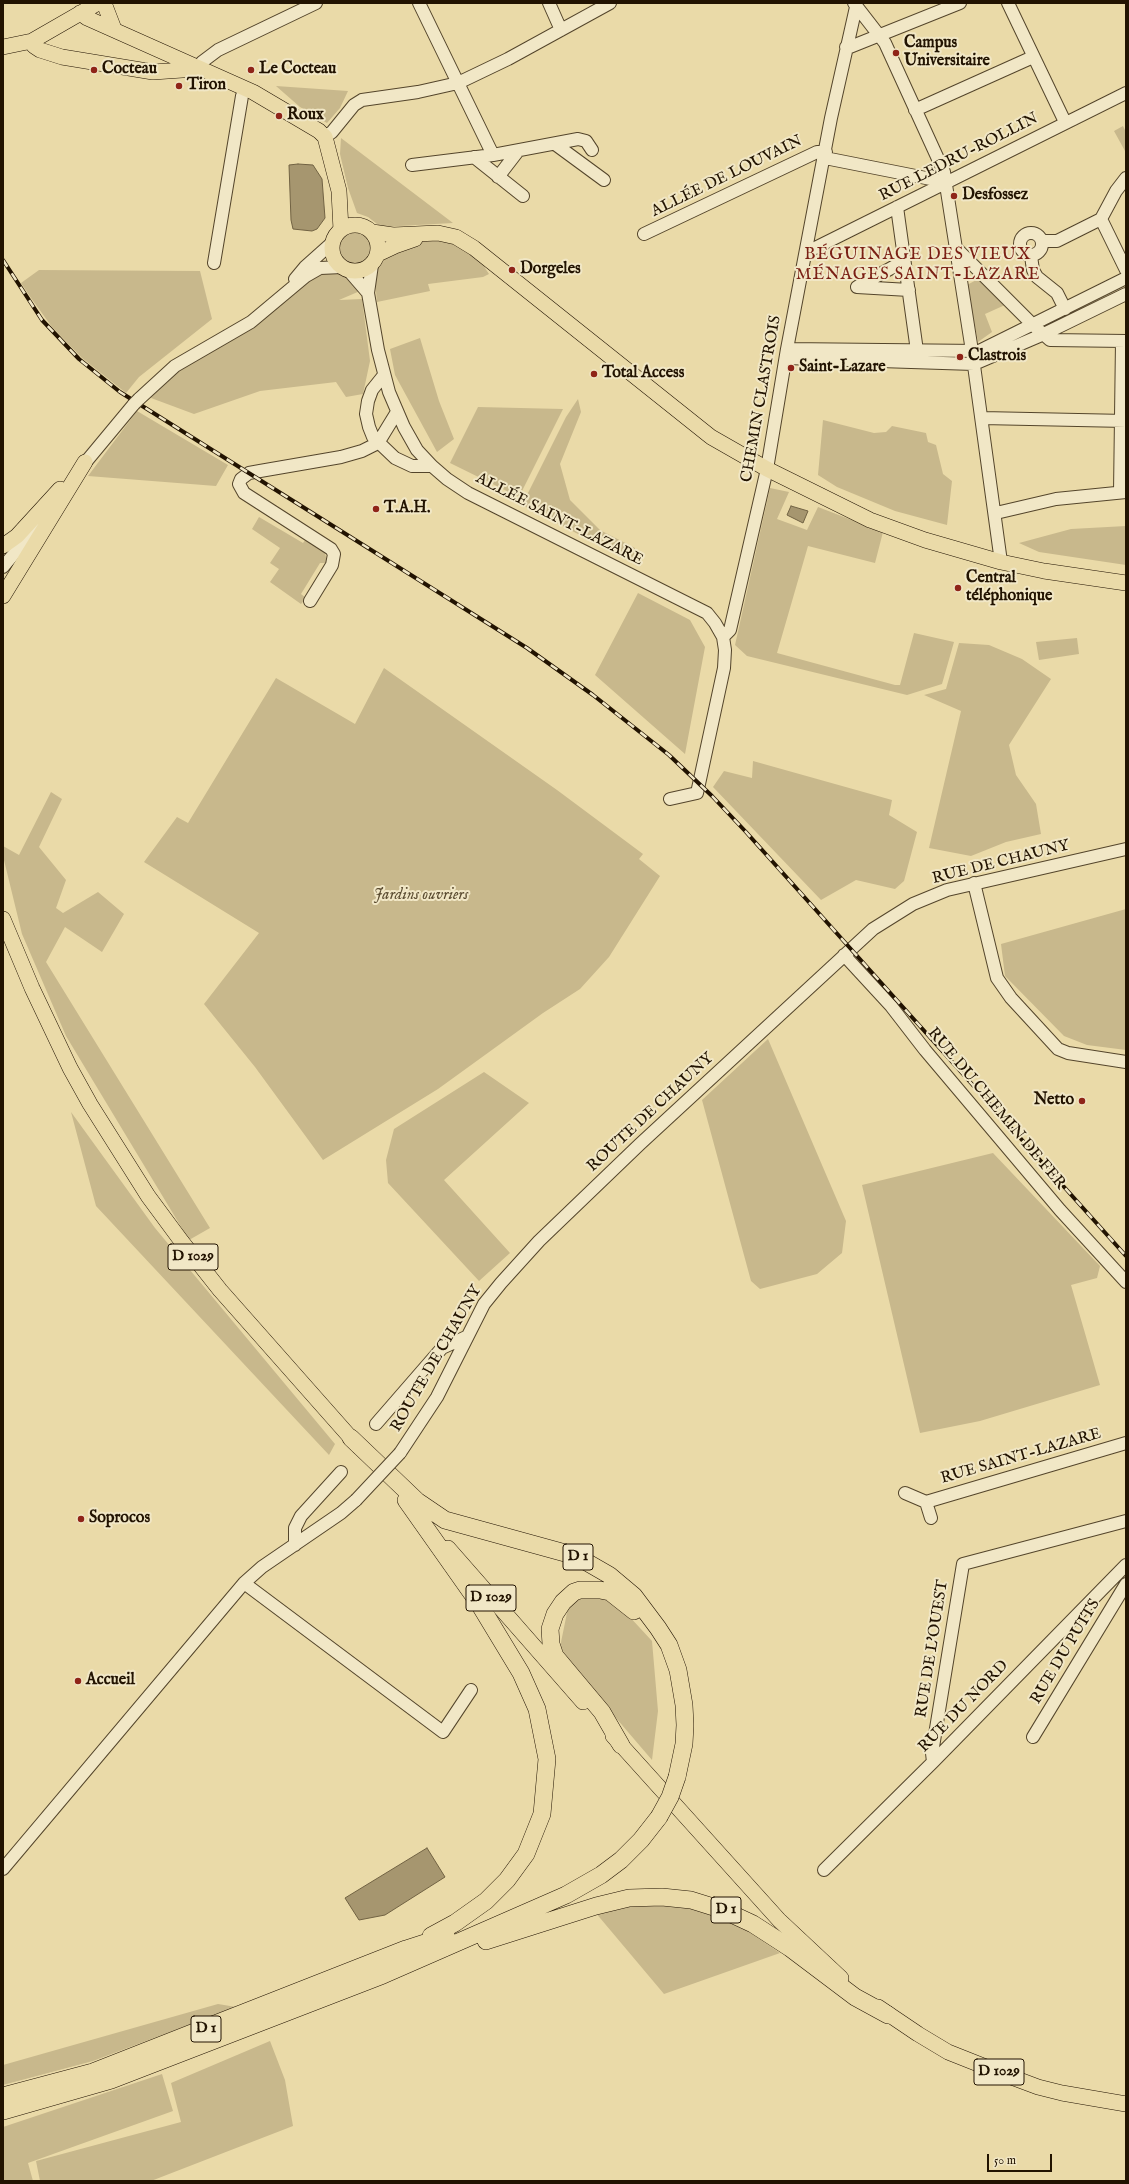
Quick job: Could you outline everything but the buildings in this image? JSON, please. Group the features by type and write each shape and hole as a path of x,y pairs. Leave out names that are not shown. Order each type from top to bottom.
{"highway":[{"name":"D 1","path":"3,2111 111,2080 383,1974 580,1887 621,1860 641,1840 657,1811 684,1744 684,1705 678,1670 669,1645 634,1596 609,1575 576,1556 445,1520 417,1501 351,1438"},
{"name":"D 1","path":"406,1500 485,1613 521,1673 537,1709 547,1759 544,1802 538,1826 526,1854 507,1880 472,1912 406,1950"},
{"name":"D 1","path":"621,1745 602,1712 574,1681 552,1651 550,1637 555,1614 568,1596 580,1590 600,1590 610,1592 618,1597 638,1616 659,1649 667,1670 675,1715 675,1741 672,1776"},
{"name":"D 1","path":"3,2096 94,2072 406,1950 437,1940 524,1903 583,1874 600,1863 626,1841 657,1811"},
{"name":"D 1","path":"383,1974 596,1906 630,1898 662,1897 707,1904 738,1916 790,1948 854,1997 888,2015"}],"main road":[{"path":"3,47 32,41 78,8 98,3"},
{"path":"104,3 114,29"},
{"path":"78,8 87,18 245,88 277,104 325,137 339,191 350,214 367,228 379,246 375,260"},
{"path":"32,41 34,46 40,50 62,58 153,72 199,68"},
{"path":"339,191 337,236 333,256 345,269 365,270 375,260 394,246 438,233"},
{"path":"337,236 347,226 367,228 392,235 438,233 456,237 474,248 711,438 767,469 870,520 925,540 1001,562 1051,572 1126,583"},
{"path":"3,546 17,536 86,462"},
{"path":"3,596 86,462"},
{"name":"D 1029","path":"3,919 32,988 90,1104 152,1202 182,1242 220,1290 621,1745 779,1920 839,1977 888,2015 948,2052 1038,2087 1062,2093 1124,2103"},
{"path":"3,941 32,988"}],"street":[{"path":"199,68 202,62 218,50 316,3"},
{"path":"419,3 493,155"},
{"path":"549,3 562,30"},
{"path":"325,137 332,132 354,105 362,100 418,92 458,83 508,59 610,3"},
{"path":"846,46 850,47 880,36 960,3"},
{"path":"1008,3 1065,122"},
{"path":"855,5 880,36 944,172 996,513 1001,562"},
{"name":"CHEMIN CLASTROIS","path":"723,637 730,630 767,469 786,354 855,5"},
{"path":"915,110 1033,57"},
{"path":"214,263 242,96 245,88"},
{"name":"RUE LEDRU-ROLLIN","path":"806,250 813,249 1126,92"},
{"path":"412,165 493,155 578,139 586,141 592,150"},
{"path":"556,144 604,180"},
{"path":"498,177 518,151"},
{"name":"ALLÉE DE LOUVAIN","path":"644,234 817,152 825,155"},
{"path":"825,155 946,182"},
{"path":"474,157 523,196"},
{"path":"1042,241 1040,252 1031,256 1026,255 1020,249 1021,238 1026,234 1034,233 1042,241 1057,240 1101,218 1116,191 1126,178"},
{"path":"897,207 917,351"},
{"path":"1101,218 1126,270"},
{"path":"283,294 305,267 337,236"},
{"path":"956,248 1050,340 1124,341 1123,492 1056,499 996,513"},
{"path":"1031,256 1033,270 1037,277 1057,292 1065,309"},
{"path":"368,293 375,260"},
{"path":"904,261 857,287 909,290"},
{"path":"3,567 45,517 86,462 136,402 175,366 251,322 306,276 320,268 345,269 368,293"},
{"path":"786,354 979,351 1126,278"},
{"name":"ALLÉE SAINT-LAZARE","path":"368,293 384,375 397,412 417,450 432,466 447,479 468,493 707,613 723,637"},
{"path":"786,354 974,364 1044,334 1126,294"},
{"path":"384,375 372,390 368,401 366,414 369,427 378,443 395,458 412,466 432,466"},
{"path":"310,600 332,565 334,554 330,549 250,498 244,493 240,484 244,476 249,474 354,454 378,443 397,412"},
{"path":"982,418 1124,421"},
{"path":"3,581 34,538 45,517"},
{"path":"670,799 697,793 724,668 725,650 723,637"},
{"name":"RUE DE CHAUNY","path":"848,952 873,929 900,910 928,897 974,883 1126,849"},
{"path":"974,883 997,978 1011,998 1058,1049 1068,1053 1126,1062"},
{"name":"RUE DU CHEMIN DE FER","path":"848,952 925,1050 1060,1210 1126,1282"},
{"name":"ROUTE DE CHAUNY","path":"3,1869 244,1583 262,1567 341,1513 356,1500 400,1453 436,1397 484,1304 539,1241 848,952"},
{"path":"376,1424 442,1348 466,1337"},
{"name":"RUE SAINT-LAZARE","path":"926,1502 1126,1443"},
{"path":"295,1545 295,1528 301,1516 341,1472"},
{"path":"905,1493 926,1502 931,1518"},
{"name":"RUE DE L'OUEST","path":"933,1762 932,1753 963,1564 1126,1520"},
{"name":"RUE DU NORD","path":"824,1870 933,1762 1126,1565"},
{"path":"244,1583 443,1732 471,1690"},
{"name":"RUE DU PUITS","path":"1033,1736 1126,1584"}],"green space":[{"path":"276,86 348,91 340,108 327,123 300,107"},
{"path":"1123,126 1126,132 1125,151 1114,131"},
{"path":"341,138 453,223 381,227 368,217 357,213 348,188 340,154"},
{"path":"352,231 358,231 362,232 369,238 372,248 371,255 365,262 358,265 352,265 348,264 341,258 338,251 338,245 339,241 345,234"},
{"path":"446,238 479,259 489,274 483,277 428,284 430,291 377,302 375,281 379,266 394,248 428,239"},
{"path":"39,270 200,271 212,319 139,377 126,393 82,358 52,327 31,298 21,283"},
{"path":"330,271 348,278 360,291 339,300 362,299 370,361 363,394 346,397 336,382 260,391 194,414 151,398 154,388 320,272"},
{"path":"980,278 1005,305 985,314 992,332 978,342 967,285"},
{"path":"420,338 439,401 454,439 437,452 395,375 390,349"},
{"path":"578,399 581,412 560,464 570,500 600,530 635,548 634,563 522,505 566,417"},
{"path":"478,407 563,409 519,497 450,463"},
{"path":"137,411 228,465 216,486 88,476"},
{"path":"823,420 874,433 886,432 892,426 926,433 928,442 936,445 943,474 952,481 947,525 895,511 837,487 818,475"},
{"path":"770,488 789,492 777,519 807,530 818,507 883,532 875,563 808,546 777,653 895,685 900,685 914,633 954,642 942,684 907,695 747,656 735,645"},
{"path":"259,517 303,543 306,539 325,552 327,563 320,563 301,594 306,598 301,604 270,582 279,569 270,563 280,548 252,529"},
{"path":"1126,526 1126,565 1039,552 1019,543 1071,529"},
{"path":"638,593 690,620 705,647 685,754 595,675"},
{"path":"1077,638 1079,654 1039,660 1036,642"},
{"path":"959,643 989,645 1022,659 1051,679 1009,745 1016,775 1036,804 1041,834 1006,842 971,856 929,848 961,711 924,695 946,689"},
{"name":"Jardins ouvriers","path":"384,668 557,790 643,854 639,859 660,876 609,957 580,989 543,1013 438,1089 323,1160 255,1067 204,1004 259,933 144,862 177,817 188,823 276,678 355,724"},
{"path":"753,761 892,800 889,815 917,832 904,881 895,889 856,880 821,900 713,787 724,771 752,778"},
{"path":"51,792 62,799 39,847 66,880 56,908 63,913 98,892 124,914 102,952 65,927 46,962 210,1228 189,1240 66,1036 22,934 3,856 3,846 19,855"},
{"path":"1126,909 1126,1050 1087,1045 1064,1036 1005,976 1001,944"},
{"path":"768,1039 846,1221 842,1253 817,1274 760,1289 751,1281 702,1100"},
{"path":"484,1072 529,1103 444,1180 510,1253 479,1281 388,1183 386,1160 394,1129"},
{"path":"71,1112 155,1228 335,1444 329,1455 96,1206"},
{"path":"993,1153 1100,1266 1097,1278 1071,1285 1100,1385 980,1421 920,1433 862,1185"},
{"path":"590,1592 615,1601 652,1641 658,1711 652,1760 586,1683 560,1647 568,1608"},
{"path":"637,1905 681,1905 737,1924 780,1953 664,1994 595,1912"},
{"path":"218,2004 236,2007 93,2061 3,2085 3,2065"},
{"path":"270,2041 285,2080 293,2126 151,2181 40,2181 36,2161 181,2122 171,2083"},
{"path":"162,2074 173,2111 28,2163 33,2181 3,2181 3,2127"}],"shaded area":[{"path":"289,165 313,165 322,179 325,218 317,229 312,231 293,229 291,220"},
{"path":"791,506 808,511 803,523 787,515"},
{"path":"427,1848 445,1877 385,1915 359,1920 345,1898"}],"railway":[{"path":"3,260 42,320 79,359 120,392 527,648 593,695 669,755 712,796 746,832 1126,1256"}],"place":[{"name":"Campus Universitaire","path":"896,53"},
{"name":"Cocteau","path":"94,70"},
{"name":"Le Cocteau","path":"251,70"},
{"name":"Tiron","path":"179,86"},
{"name":"Roux","path":"279,116"},
{"name":"Desfossez","path":"954,196"},
{"name":"Dorgeles","path":"512,270"},
{"name":"Clastrois","path":"960,357"},
{"name":"Saint-Lazare","path":"791,368"},
{"name":"Total Access","path":"594,374"},
{"name":"T.A.H.","path":"376,509"},
{"name":"Central téléphonique","path":"958,588"},
{"name":"Netto","path":"1082,1101"},
{"name":"Soprocos","path":"81,1519"},
{"name":"Accueil","path":"78,1681"}],"district":[{"name":"BÉGUINAGE DES VIEUX MÉNAGES SAINT-LAZARE","path":"918,266"}]}
